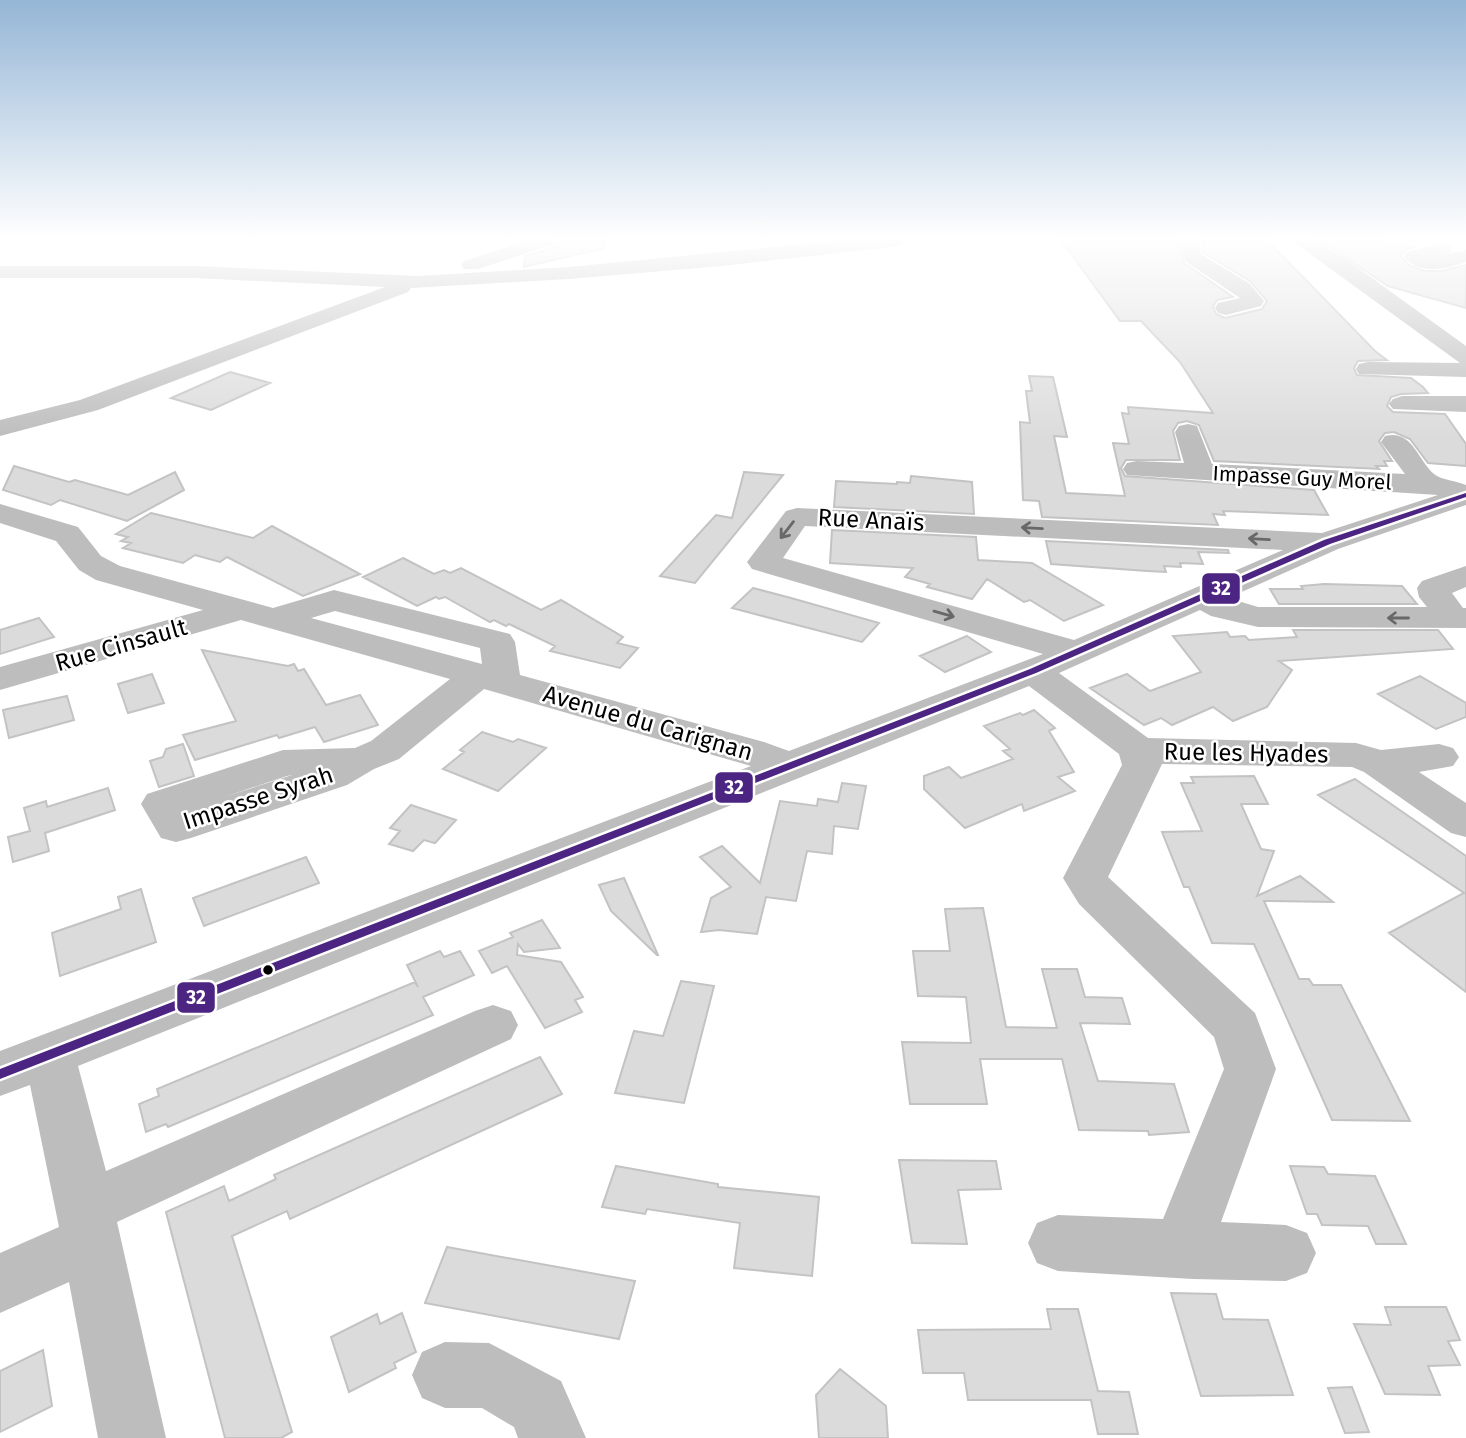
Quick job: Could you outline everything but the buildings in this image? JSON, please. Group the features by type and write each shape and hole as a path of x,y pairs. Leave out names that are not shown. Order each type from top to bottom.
{"street":[{"path":"0,428 89,405 351,307"},
{"path":"1396,307 1466,357"},
{"path":"1368,369 1466,370"},
{"path":"1402,404 1466,404"},
{"path":"1188,432 1201,473"},
{"path":"1395,442 1427,484"},
{"name":"Impasse Guy Morel","path":"1138,469 1427,484 1443,486 1465,495"},
{"path":"132,1438 69,1132 24,1065 1033,671 1327,542 1465,495"},
{"name":"Avenue du Carignan","path":"0,513 67,534 90,563 108,573 750,751 792,767"},
{"name":"Rue Anaïs","path":"1076,652 763,562 797,517 1327,542"},
{"path":"1459,618 1436,597 1434,588 1466,576"},
{"path":"1200,596 1223,608 1258,617 1459,618"},
{"name":"Rue Cinsault","path":"0,679 258,614"},
{"name":"Rue les Hyades","path":"1033,671 1137,749 1161,752 1356,755 1378,763 1466,823"},
{"name":"Impasse Syrah","path":"360,760 385,750 491,678"},
{"path":"1137,749 1142,765 1085,878 1095,893 1237,1027 1250,1069 1191,1224 1193,1251"},
{"path":"1378,763 1439,757"},
{"path":"0,1283 89,1224 493,1025"},
{"path":"1058,1243 1286,1254"},
{"path":"445,1375 489,1376 538,1404 552,1438"}],"transit line":[{"name":"32","path":"0,1074 1033,671 1327,542 1466,495"}]}
